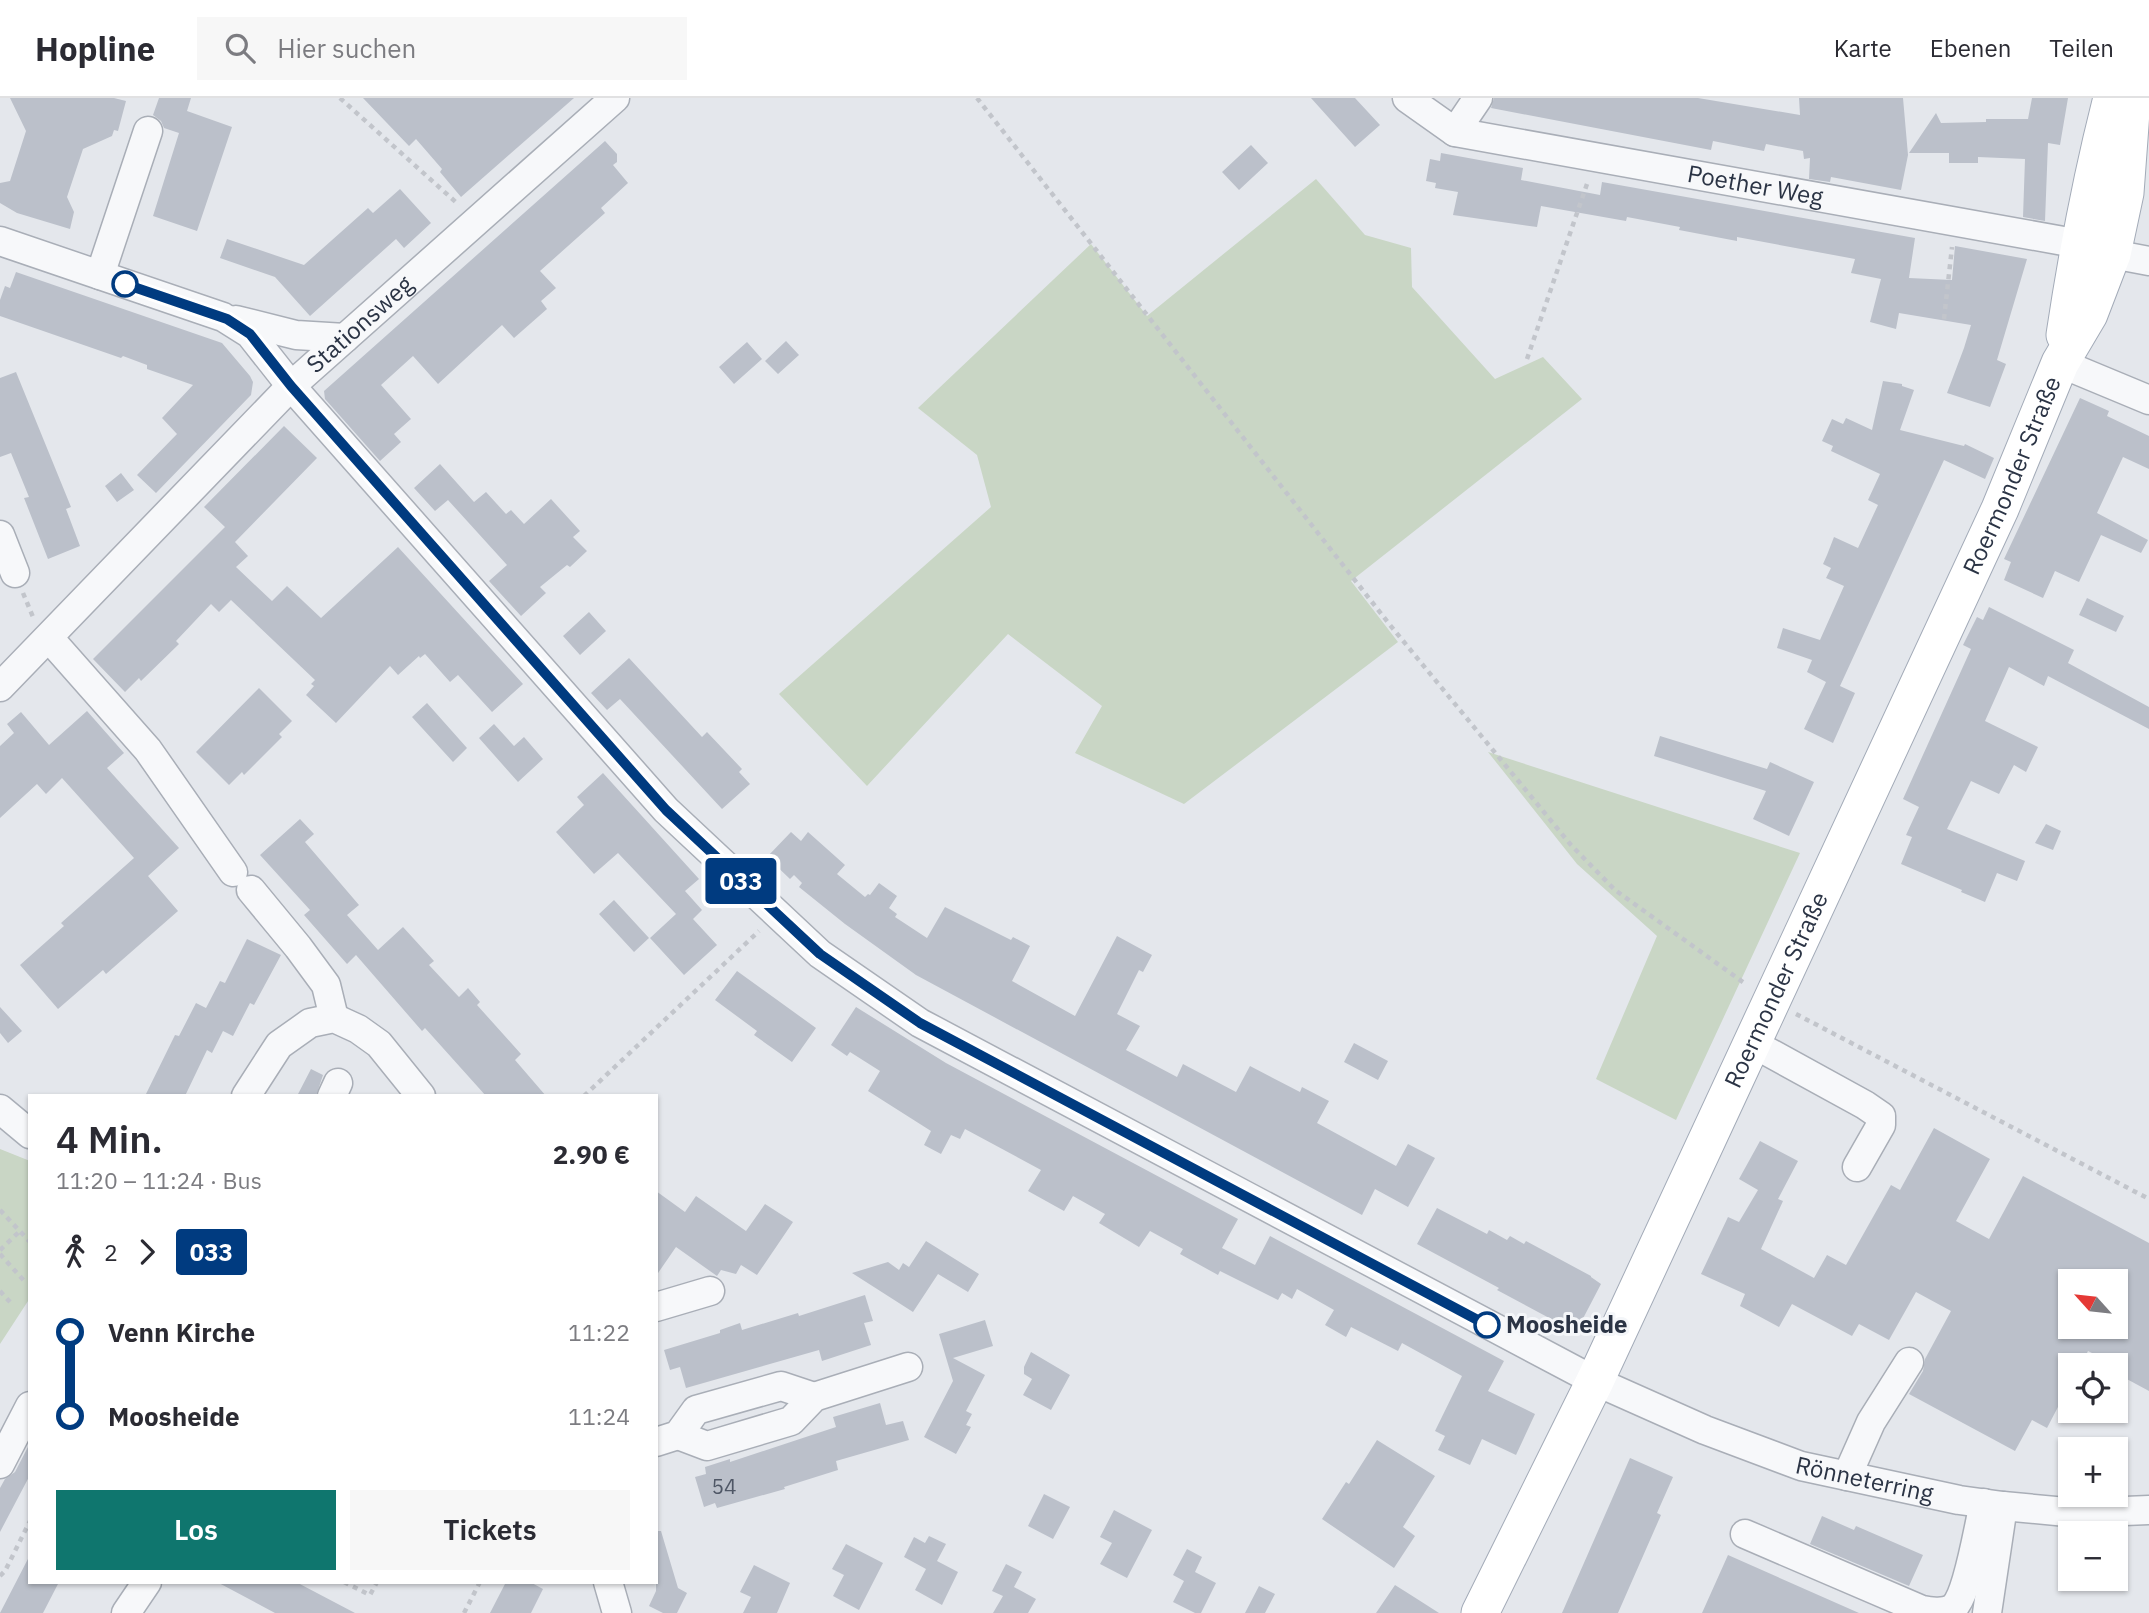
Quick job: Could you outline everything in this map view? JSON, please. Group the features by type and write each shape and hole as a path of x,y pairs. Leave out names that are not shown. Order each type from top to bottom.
{"main road":[{"name":"Roermonder Straße","path":"2095,249 2096,161 2112,98"},
{"name":"Roermonder Straße","path":"1480,1613 1595,1381 2000,509 2060,363 2095,249 2125,193 2132,98"}],"street":[{"name":"Stationsweg","path":"0,687 291,386 615,98"},
{"name":"Poether Weg","path":"1407,98 1455,132 1955,222 2149,261"},
{"path":"1455,132 1478,98"},
{"path":"100,275 148,131"},
{"path":"0,240 223,317 296,335 345,338"},
{"path":"223,317 250,334 291,386 666,810 820,954 920,1023 1595,1381"},
{"path":"2060,363 2149,400"},
{"path":"0,535 15,573"},
{"path":"49,638 148,750 242,881 298,947 326,985 334,1018"},
{"path":"247,1094 279,1045 310,1023 334,1018 358,1029 379,1044 419,1094"},
{"path":"1752,1043 1881,1116 1881,1125 1857,1167"},
{"path":"0,1109 28,1132"},
{"path":"658,1306 710,1291"},
{"path":"1847,1476 1871,1422 1909,1362"},
{"path":"667,1439 707,1446 792,1421 814,1397 908,1367"},
{"name":"Rönneterring","path":"1595,1381 1705,1430 1801,1466 1959,1500 2077,1513 2149,1510"},
{"path":"667,1439 696,1410 781,1386 814,1397"},
{"path":"0,1464 28,1410"},
{"path":"1745,1534 1922,1610 1939,1613 1953,1608 1964,1591 1994,1504"},
{"path":"1987,1613 1994,1504"},
{"path":"126,1613 145,1584"},
{"path":"609,1584 617,1613"}],"path":[{"path":"340,98 476,220"},
{"path":"977,98 1390,625 1571,845 1615,890 1753,989"},
{"path":"1527,359 1596,157"},
{"path":"1944,319 1955,222"},
{"path":"586,1094 776,914"},
{"path":"1792,1012 2149,1199"},
{"path":"0,1210 28,1240"},
{"path":"20,1231 0,1252 26,1283"},
{"path":"0,1292 10,1302"},
{"path":"0,1576 5,1572 28,1525"},
{"path":"348,1584 370,1595 376,1584"},
{"path":"464,1613 479,1584"}],"green space":[{"path":"1316,179 1365,235 1411,248 1412,287 1495,379 1543,357 1582,399 1351,581 1398,642 1184,804 1075,753 1102,706 1008,634 867,786 779,694 991,507 977,455 918,408 1091,244 1147,316"},
{"path":"1488,752 1800,853 1676,1120 1596,1079 1657,936 1577,864"},
{"path":"0,1149 28,1160 28,1301 0,1344"}],"building":[{"path":"10,98 114,98 126,101 118,131 114,130 112,136 83,149 67,197 74,212 70,229 17,213 0,203 0,183 10,181 26,131"},
{"path":"159,98 191,98 187,111 232,127 197,231 153,216 179,133 164,128 161,121 153,115"},
{"path":"363,98 574,98 461,197 440,172 442,169 416,139 409,146"},
{"path":"1311,98 1355,98 1380,125 1355,147"},
{"path":"1494,98 1698,98 1800,115 1799,98 1903,98 1908,155 1901,190 1831,177 1830,182 1809,179 1810,158 1804,159 1803,151 1766,144 1764,151 1713,141 1711,150 1491,108"},
{"path":"2032,98 2068,98 2060,145 2048,143 2045,221 2023,217 2025,159 1978,157 1978,163 1949,163 1949,153 1909,153 1936,113 1941,123 2028,119"},
{"path":"605,141 617,154 617,162 613,165 628,183 601,208 605,213 540,271 556,288 541,301 547,309 514,338 502,325 438,384 413,356 381,385 411,419 394,434 401,442 380,461 325,399 324,391"},
{"path":"1251,145 1268,163 1239,190 1222,172"},
{"path":"1441,153 1523,168 1521,180 1600,195 1602,182 1915,238 1909,278 1952,280 1955,246 2027,259 1997,360 2006,364 1990,407 1947,393 1971,325 1899,313 1896,329 1870,322 1881,279 1851,273 1855,259 1737,237 1737,241 1627,217 1626,221 1541,206 1537,227 1453,215 1458,192 1435,188 1436,183 1426,181 1430,159 1440,161"},
{"path":"400,189 431,223 404,248 396,239 310,316 275,277 220,258 227,239 304,265 368,208 373,213"},
{"path":"16,272 222,343 250,376 253,382 251,395 156,493 137,475 177,434 162,418 193,385 147,369 147,365 123,356 121,358 0,316 0,300 5,286 10,288"},
{"path":"786,341 799,355 778,374 765,361"},
{"path":"747,342 762,359 734,384 719,367"},
{"path":"16,372 71,507 66,509 80,546 48,559 24,498 29,497 11,453 0,457 0,378"},
{"path":"1883,381 1902,384 1914,390 1900,430 1964,446 1965,444 1994,458 1985,479 1944,460 1840,686 1855,693 1833,743 1804,729 1826,682 1807,672 1812,660 1777,648 1783,628 1820,640 1844,586 1826,578 1831,568 1823,564 1834,537 1858,548 1878,505 1868,500 1880,474 1831,451 1833,446 1822,441 1832,419 1843,424 1846,418 1872,430"},
{"path":"2080,398 2109,411 2107,416 2149,436 2149,469 2123,457 2097,513 2148,540 2141,553 2101,535 2079,582 2055,571 2043,598 2004,580 2011,562 2004,559"},
{"path":"284,426 317,458 235,542 248,556 236,567 272,601 287,586 321,618 398,547 523,684 492,712 458,675 450,682 425,654 420,658 419,656 398,675 390,666 336,723 306,695 314,686 311,684 315,680 231,600 219,612 211,604 176,641 179,644 141,681 139,678 125,692 93,659 225,527 204,507"},
{"path":"440,464 474,502 486,492 506,514 511,510 524,524 551,499 580,531 573,537 587,551 570,567 567,565 540,587 546,593 521,616 489,581 507,565 448,500 435,511 414,488"},
{"path":"121,473 134,490 117,502 105,486"},
{"path":"2087,598 2124,616 2116,632 2079,615"},
{"path":"1989,607 2074,650 2068,663 2149,707 2149,729 2048,676 2044,686 2009,667 1985,721 2038,747 2026,772 2014,765 1999,794 1971,781 1947,829 2025,861 2017,881 1997,873 1985,902 1901,864 1912,837 1906,835 1919,807 1903,799 1971,649 1963,645 1977,617 1983,620"},
{"path":"589,612 606,631 580,655 563,636"},
{"path":"629,658 702,737 707,732 742,769 739,772 750,784 722,809 620,699 607,710 591,693"},
{"path":"259,688 292,721 279,734 282,737 244,775 242,772 229,785 196,752"},
{"path":"427,703 467,748 453,762 412,717"},
{"path":"87,711 124,753 107,768 179,848 148,876 178,911 106,974 103,970 58,1009 20,965 64,926 61,923 134,858 62,778 46,794 37,784 0,818 0,746 14,733 7,724 21,712 49,745"},
{"path":"494,724 514,746 524,737 543,759 518,782 479,738"},
{"path":"1660,736 1767,769 1770,762 1814,782 1789,836 1753,819 1766,791 1654,756"},
{"path":"603,773 699,879 685,891 702,910 693,919 717,945 684,975 650,938 676,914 618,853 594,874 556,832 584,805 577,797"},
{"path":"300,819 314,834 305,842 359,905 347,915 378,950 403,927 434,961 429,965 459,997 468,988 480,1002 477,1005 521,1054 515,1060 544,1094 484,1094 425,1028 422,1031 356,955 347,964 304,915 310,910 260,855"},
{"path":"2046,824 2061,831 2053,850 2035,843"},
{"path":"791,832 801,841 808,832 845,865 837,874 865,897 870,895 879,883 897,896 889,908 897,914 895,917 927,938 945,907 1011,940 1013,937 1030,946 1012,981 1075,1016 1117,936 1152,955 1143,972 1139,970 1117,1014 1140,1026 1126,1050 1177,1077 1183,1064 1236,1092 1250,1066 1300,1092 1302,1087 1329,1101 1317,1123 1396,1166 1408,1144 1435,1158 1408,1207 1375,1189 1362,1215 916,975 845,924 799,887 802,883 794,875 790,879 767,857"},
{"path":"614,900 649,938 634,952 599,914"},
{"path":"247,939 281,955 254,1005 250,1003 233,1036 223,1031 212,1053 207,1050 186,1094 146,1094 175,1035 179,1036 196,1003 206,1008 220,981 225,983"},
{"path":"737,971 816,1028 792,1062 754,1035 757,1031 715,1000"},
{"path":"0,1007 22,1031 8,1043 0,1033"},
{"path":"856,1007 946,1063 1238,1219 1222,1248 1255,1265 1270,1236 1504,1361 1488,1391 1535,1414 1516,1455 1482,1439 1470,1465 1438,1450 1445,1436 1435,1431 1462,1376 1402,1343 1398,1351 1351,1327 1346,1337 1325,1325 1334,1310 1297,1289 1292,1299 1282,1293 1278,1300 1220,1271 1218,1275 1180,1254 1183,1249 1150,1231 1139,1247 1099,1223 1105,1214 1073,1196 1064,1211 1028,1191 1041,1170 965,1129 960,1139 951,1135 941,1154 924,1145 931,1131 868,1091 880,1071 850,1052 847,1056 831,1045"},
{"path":"1354,1043 1388,1061 1378,1080 1344,1062"},
{"path":"311,1069 323,1075 317,1094 298,1094"},
{"path":"1934,1128 1990,1159 1956,1221 1989,1239 2023,1176 2149,1243 2149,1391 2128,1380 2128,1353 2058,1353 2058,1407 2047,1428 2032,1420 2015,1451 1909,1394 1923,1371 1925,1359 1951,1311 1916,1292 1889,1340 1859,1324 1852,1336 1792,1304 1779,1327 1740,1306 1745,1294 1701,1274 1728,1217 1739,1222 1758,1190 1739,1179 1760,1141 1798,1161 1778,1199 1783,1201 1761,1249 1814,1278 1827,1255 1846,1265 1891,1185 1900,1190"},
{"path":"658,1192 685,1212 696,1196 746,1231 765,1204 793,1222 757,1275 741,1265 736,1274 721,1270 717,1276 676,1247 658,1273"},
{"path":"1437,1208 1487,1234 1489,1230 1507,1240 1510,1236 1524,1244 1526,1241 1601,1284 1577,1330 1567,1325 1566,1327 1497,1290 1499,1288 1417,1244"},
{"path":"926,1241 979,1274 968,1292 938,1274 913,1312 852,1273 888,1262 899,1270 903,1263 909,1267"},
{"path":"865,1295 873,1321 864,1323 871,1345 822,1361 819,1350 686,1388 680,1367 670,1370 664,1350 720,1333 720,1330 740,1323 742,1330 798,1313 799,1316"},
{"path":"985,1320 993,1346 953,1358 985,1375 966,1411 972,1414 966,1425 971,1427 956,1454 924,1437 953,1381 939,1334"},
{"path":"1031,1352 1070,1375 1051,1410 1023,1395 1032,1379 1024,1374 1024,1367"},
{"path":"880,1403 886,1425 903,1421 909,1440 836,1461 838,1470 784,1487 785,1489 717,1508 715,1503 704,1507 695,1477 706,1474 705,1467 730,1459 730,1462 836,1427 833,1417"},
{"path":"1377,1440 1435,1476 1403,1527 1415,1536 1394,1568 1322,1519 1346,1482 1349,1484"},
{"path":"28,1447 28,1479 0,1532 0,1488 5,1479 15,1472"},
{"path":"1630,1458 1673,1477 1657,1513 1661,1515 1618,1613 1562,1613"},
{"path":"1044,1494 1070,1507 1053,1539 1028,1526"},
{"path":"1114,1510 1152,1530 1127,1578 1100,1564 1112,1543 1100,1537"},
{"path":"1822,1516 1854,1530 1856,1526 1923,1555 1909,1586 1810,1544"},
{"path":"658,1531 661,1531 678,1588 687,1593 677,1613 663,1613 649,1606 656,1591"},
{"path":"929,1536 946,1544 937,1561 958,1572 942,1605 915,1590 926,1569 904,1557 914,1537 925,1543"},
{"path":"846,1544 883,1563 859,1610 833,1596 844,1575 832,1569"},
{"path":"1187,1549 1202,1557 1195,1572 1216,1583 1201,1613 1195,1613 1173,1602 1184,1581 1173,1575"},
{"path":"1728,1555 1859,1613 1702,1613"},
{"path":"28,1559 28,1584 58,1584 43,1613 0,1613"},
{"path":"1006,1564 1022,1572 1014,1587 1036,1599 1028,1613 993,1613 1003,1596 992,1591"},
{"path":"754,1565 790,1583 777,1613 743,1613 751,1597 740,1592"},
{"path":"221,1584 300,1584 355,1613 275,1613"},
{"path":"505,1584 534,1584 543,1589 531,1613 490,1613"},
{"path":"1395,1585 1414,1597 1439,1613 1376,1613"},
{"path":"1259,1586 1275,1594 1265,1613 1245,1613"}],"bus line":[{"name":"033","path":"125,284 223,317 250,334 291,386 666,810 820,954 920,1023 1487,1325"}],"place":[{"name":"Moosheide","path":"1487,1325"}]}
